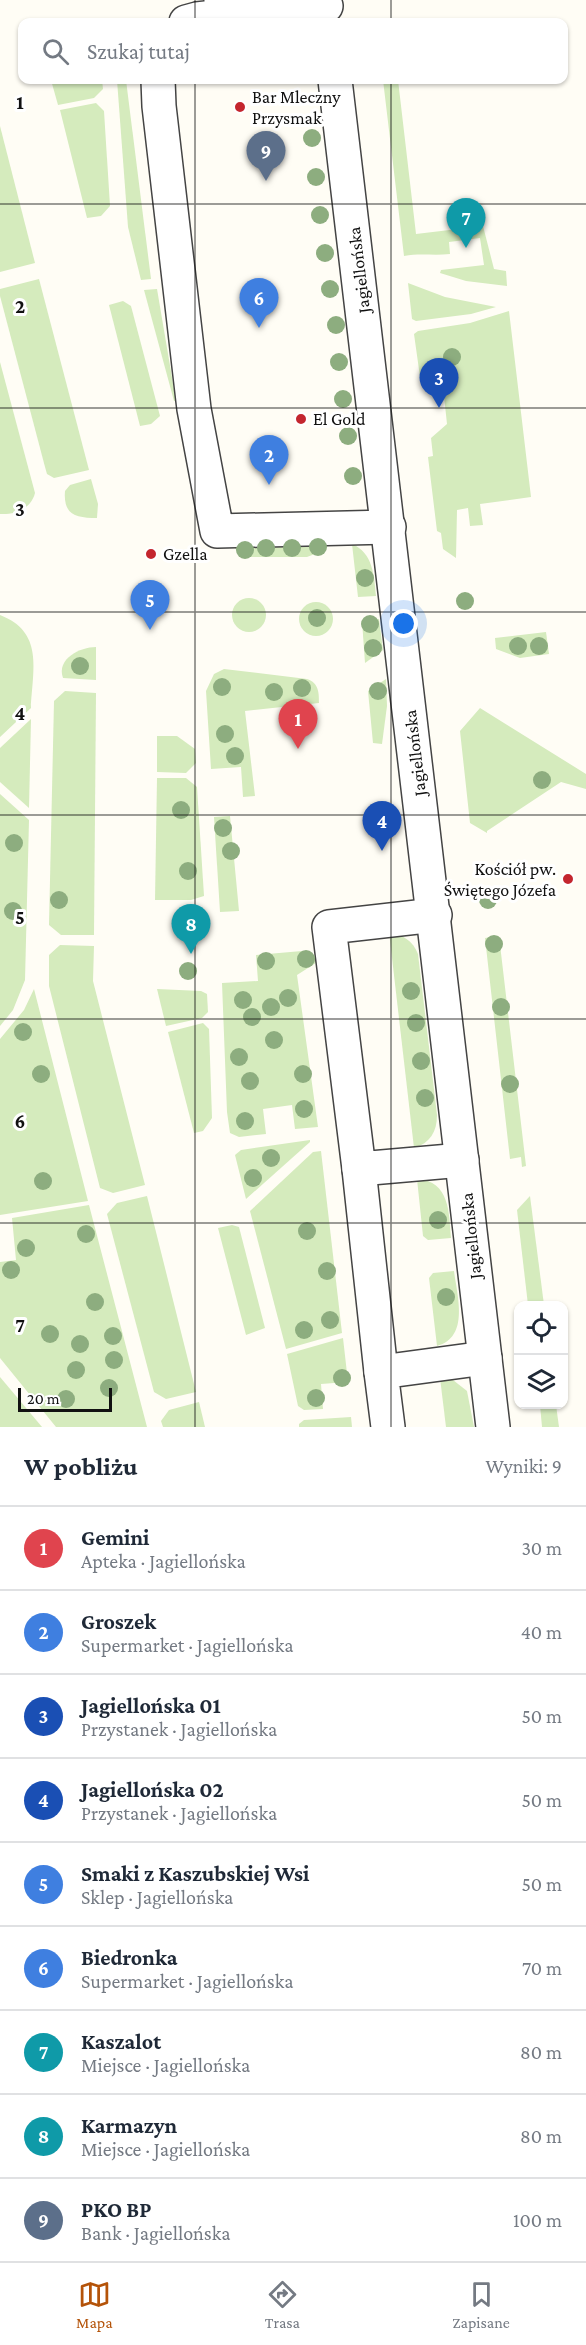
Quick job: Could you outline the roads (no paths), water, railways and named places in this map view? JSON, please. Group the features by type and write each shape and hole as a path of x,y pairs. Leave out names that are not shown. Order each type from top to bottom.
{"street":[{"path":"198,18 221,8 326,9"},
{"path":"158,84 194,409 217,531 389,527"},
{"name":"Jagiellońska","path":"335,84 435,915 493,1427"},
{"path":"388,1427 329,927 435,915"},
{"path":"359,1169 462,1160"},
{"path":"381,1372 485,1358"}],"place":[{"name":"Bar Mleczny Przysmak","path":"240,107"},
{"name":"PKO BP","path":"266,181"},
{"name":"Kaszalot","path":"466,248"},
{"name":"Biedronka","path":"259,328"},
{"name":"Jagiellońska 01","path":"439,408"},
{"name":"El Gold","path":"301,419"},
{"name":"Groszek","path":"269,485"},
{"name":"Gzella","path":"151,554"},
{"name":"Smaki z Kaszubskiej Wsi","path":"150,630"},
{"name":"Gemini","path":"298,749"},
{"name":"Jagiellońska 02","path":"382,851"},
{"name":"Kościół pw. Świętego Józefa","path":"568,879"},
{"name":"Karmazyn","path":"191,954"}]}
